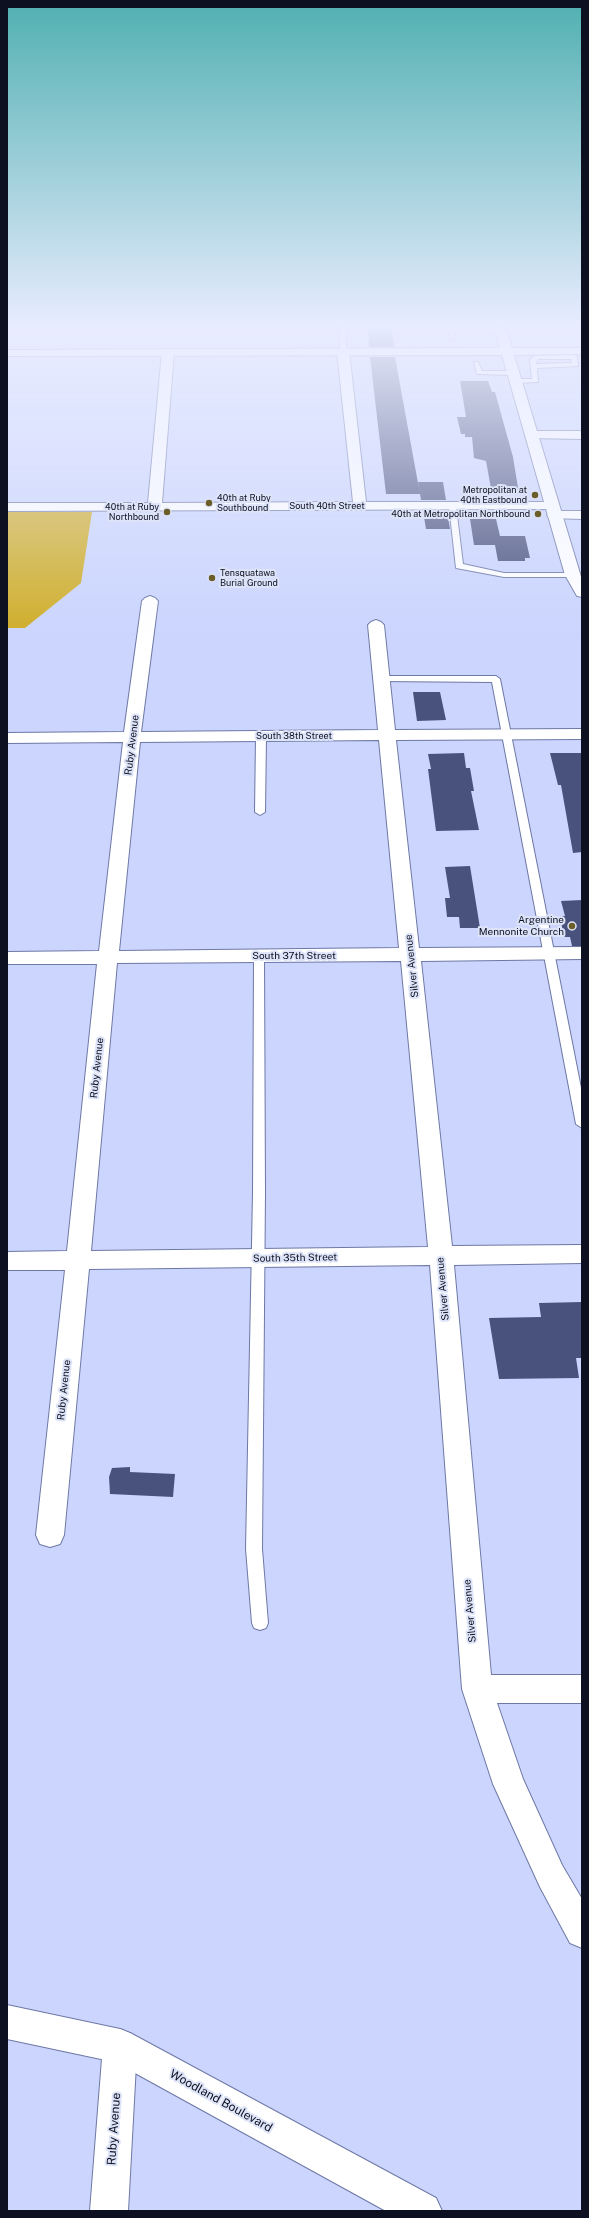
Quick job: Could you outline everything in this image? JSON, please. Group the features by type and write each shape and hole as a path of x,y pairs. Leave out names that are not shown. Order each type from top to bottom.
{"street":[{"path":"155,506 161,432"},
{"path":"352,432 360,506"},
{"path":"531,432 552,510 572,575 582,593"},
{"path":"532,435 582,435"},
{"name":"South 40th Street","path":"7,507 452,507 552,510 582,516"},
{"name":"Ruby Avenue","path":"50,1535 108,958 132,737 150,601"},
{"name":"Silver Avenue","path":"376,625 389,735 441,1256 477,1689 509,1784 551,1876 582,1931"},
{"name":"South 38th Street","path":"7,738 582,734"},
{"name":"South 37th Street","path":"7,958 582,954"},
{"name":"South 35th Street","path":"7,1261 582,1254"},
{"path":"477,1689 582,1689"},
{"name":"Woodland Boulevard","path":"7,2022 120,2046 416,2209"},
{"name":"Ruby Avenue","path":"109,2211 120,2046"}],"lane":[{"path":"452,507 459,566 504,574 572,575"},
{"path":"382,680 496,680 508,735 582,1124"},
{"path":"260,812 261,737"},
{"path":"259,956 258,1258 254,1549 260,1623"}],"shaded area":[{"path":"7,512 92,512 81,583 25,628 7,628"}],"building":[{"path":"379,432 409,432 420,494 386,494"},
{"path":"460,432 506,432 513,457 519,494 492,494 486,461 474,458 472,437 465,437 465,434 461,434"},
{"path":"418,482 443,482 446,500 421,500"},
{"path":"423,511 447,511 450,529 426,529"},
{"path":"470,519 496,519 500,536 525,536 530,558 525,558 525,561 498,561 495,545 474,545"},
{"path":"413,692 440,692 446,720 417,721"},
{"path":"464,753 466,768 470,768 474,791 471,791 479,830 436,831 428,769 431,769 428,754"},
{"path":"550,753 582,753 582,852 573,853 561,785 558,785"},
{"path":"470,866 480,928 460,928 459,917 447,917 445,898 450,898 445,867"},
{"path":"582,900 582,946 572,946 570,937 564,937 560,916 565,916 561,901"},
{"path":"582,1302 582,1358 576,1358 579,1378 499,1379 489,1318 541,1317 539,1303"},
{"path":"130,1467 130,1472 175,1474 173,1497 110,1494 109,1477 112,1468"}],"place":[{"name":"Metropolitan at 40th Eastbound","path":"535,495"},
{"name":"40th at Ruby Southbound","path":"209,503"},
{"name":"40th at Ruby Northbound","path":"167,512"},
{"name":"40th at Metropolitan Northbound","path":"538,514"},
{"name":"Tensquatawa Burial Ground","path":"212,578"},
{"name":"Argentine Mennonite Church","path":"572,926"}]}
